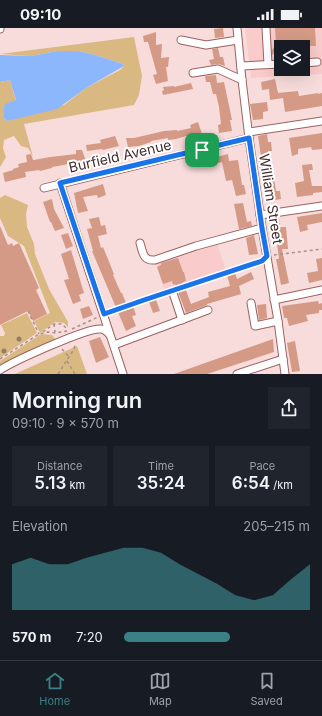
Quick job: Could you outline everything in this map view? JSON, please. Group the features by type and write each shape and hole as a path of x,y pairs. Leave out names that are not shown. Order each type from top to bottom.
{"street":[{"name":"William Street","path":"237,28 242,80 260,215 278,321 285,374"},
{"path":"266,28 268,64"},
{"path":"181,40 206,44 238,40"},
{"path":"310,62 317,62"},
{"path":"241,66 274,64"},
{"path":"193,73 218,69 242,80"},
{"name":"Burfield Avenue","path":"44,188 249,135 322,121"},
{"path":"60,183 123,374"},
{"path":"260,215 322,206"},
{"path":"140,243 143,255 150,261 196,246 262,228"},
{"path":"274,300 322,290"},
{"path":"171,292 182,320"},
{"path":"251,303 255,326 278,321"},
{"path":"114,345 208,310"},
{"path":"0,370 78,334 101,329 105,330 109,334"},
{"path":"237,374 283,359"}],"path":[{"path":"0,359 39,334 48,332 56,333 69,330 104,314 262,261 267,256 322,249"},
{"path":"28,311 39,334"},
{"path":"42,333 54,324 62,324 69,330"},
{"path":"54,324 56,337"},
{"path":"58,374 70,357 78,334"},
{"path":"62,350 70,357"},
{"path":"67,361 75,374"}],"shaded area":[{"path":"245,28 322,28 322,74 310,75 310,40 274,40 274,76 286,76 251,78"},
{"path":"134,37 142,76 139,95 134,105 24,124 33,157 28,148 21,146 14,136 4,140 3,148 6,157 0,167 0,82 10,80 16,101 4,108 4,118 7,121 64,105 86,88 120,70 124,66 123,64 79,51 57,51 31,56 0,54"},
{"path":"5,195 28,205 26,214 27,227 34,244 35,254 49,289 68,322 68,327 64,323 55,322 40,333 34,321 50,313 24,246 8,236 0,218 0,198"},
{"path":"214,238 226,271 165,291 154,258 178,251 178,248"},
{"path":"27,313 37,333 0,358 0,336 4,336 5,333 1,325"},
{"path":"41,334 52,335 55,339 0,365 0,361"},
{"path":"77,346 87,374 15,374"}],"water":[{"path":"57,51 79,51 123,64 124,66 86,88 57,109 7,121 4,118 5,104 16,100 10,80 0,82 0,55 31,56"}],"building":[{"path":"223,28 224,37 215,38 214,29"},
{"path":"275,28 315,28 316,46 310,46 310,40 276,40"},
{"path":"156,32 156,45 162,44 161,58 169,57 168,67 166,67 168,81 156,84 153,75 157,74 148,42 144,42 143,36"},
{"path":"274,47 274,53 272,55 272,50"},
{"path":"218,48 220,57 223,57 225,66 218,64 211,65 209,60 214,59 212,49"},
{"path":"216,75 217,83 224,82 232,120 230,120 232,131 219,133 218,125 221,124 216,94 213,94 210,82 206,82 205,76"},
{"path":"275,79 278,93 298,91 299,96 322,93 322,106 285,112 283,98 270,100 269,89 262,90 261,82"},
{"path":"191,83 193,89 163,95 163,87 174,87"},
{"path":"267,102 268,111 263,112 263,119 253,120 250,104"},
{"path":"198,122 202,134 194,137 193,134 176,139 168,140 168,138 151,141 139,146 128,147 126,138 134,138 164,131 177,131 191,128 190,125"},
{"path":"322,133 322,149 312,150 311,147 298,149 298,154 292,156 289,138"},
{"path":"267,134 268,142 271,142 272,151 268,151 271,179 274,178 276,191 280,191 281,199 266,202 258,156 261,156 258,136"},
{"path":"115,136 119,146 103,150 87,151 86,145 101,143 100,140"},
{"path":"76,150 82,150 86,161 52,167 40,171 25,172 26,177 5,182 3,173 19,167 18,164 27,162 26,155 31,154 34,160 76,154"},
{"path":"228,154 229,161 238,160 242,185 244,185 246,194 236,196 232,180 226,181 222,162 213,164 213,158"},
{"path":"312,164 313,170 309,170 312,186 322,186 322,192 297,197 295,183 304,181 302,165"},
{"path":"103,184 106,195 98,198 97,195 83,197 88,211 78,213 74,193"},
{"path":"52,199 54,209 64,228 55,231 43,202"},
{"path":"243,203 247,222 251,221 252,226 239,229 234,204"},
{"path":"322,213 322,222 307,225 308,230 300,232 297,217"},
{"path":"99,217 101,226 105,225 107,234 98,236 101,248 103,247 114,274 113,275 128,308 133,306 136,315 132,316 136,326 126,331 92,251 87,229 92,228 89,219"},
{"path":"279,217 280,227 286,227 288,249 282,249 289,283 281,285 276,259 279,259 275,227 272,227 270,219"},
{"path":"0,226 8,245 12,243 13,246 19,243 39,288 36,290 47,314 33,321 28,311 0,325"},
{"path":"68,233 73,246 66,249 61,235"},
{"path":"254,235 258,254 249,255 246,238"},
{"path":"71,250 84,293 79,295 81,301 73,304 64,280 69,279 61,254"},
{"path":"178,258 184,272 186,281 183,282 191,304 209,297 208,292 230,286 227,275 235,273 237,279 251,272 254,279 239,286 241,294 207,304 186,313 175,284 173,285 172,281 163,284 157,267 161,265 161,263"},
{"path":"322,258 322,280 309,283 307,273 318,271 316,259"},
{"path":"155,297 160,311 153,313 148,299"},
{"path":"318,301 319,304 322,303 322,310 319,310 319,313 306,315 308,321 289,326 287,318 284,318 282,306"},
{"path":"266,304 267,318 259,320 257,305"},
{"path":"89,306 93,315 83,319 80,309"},
{"path":"100,337 109,357 96,363 89,341"},
{"path":"273,339 274,352 207,374 174,374"},
{"path":"295,341 300,371 292,372 287,343"}],"route":[{"path":"249,138 267,256 262,261 104,314 60,183 202,150 249,138"}]}
